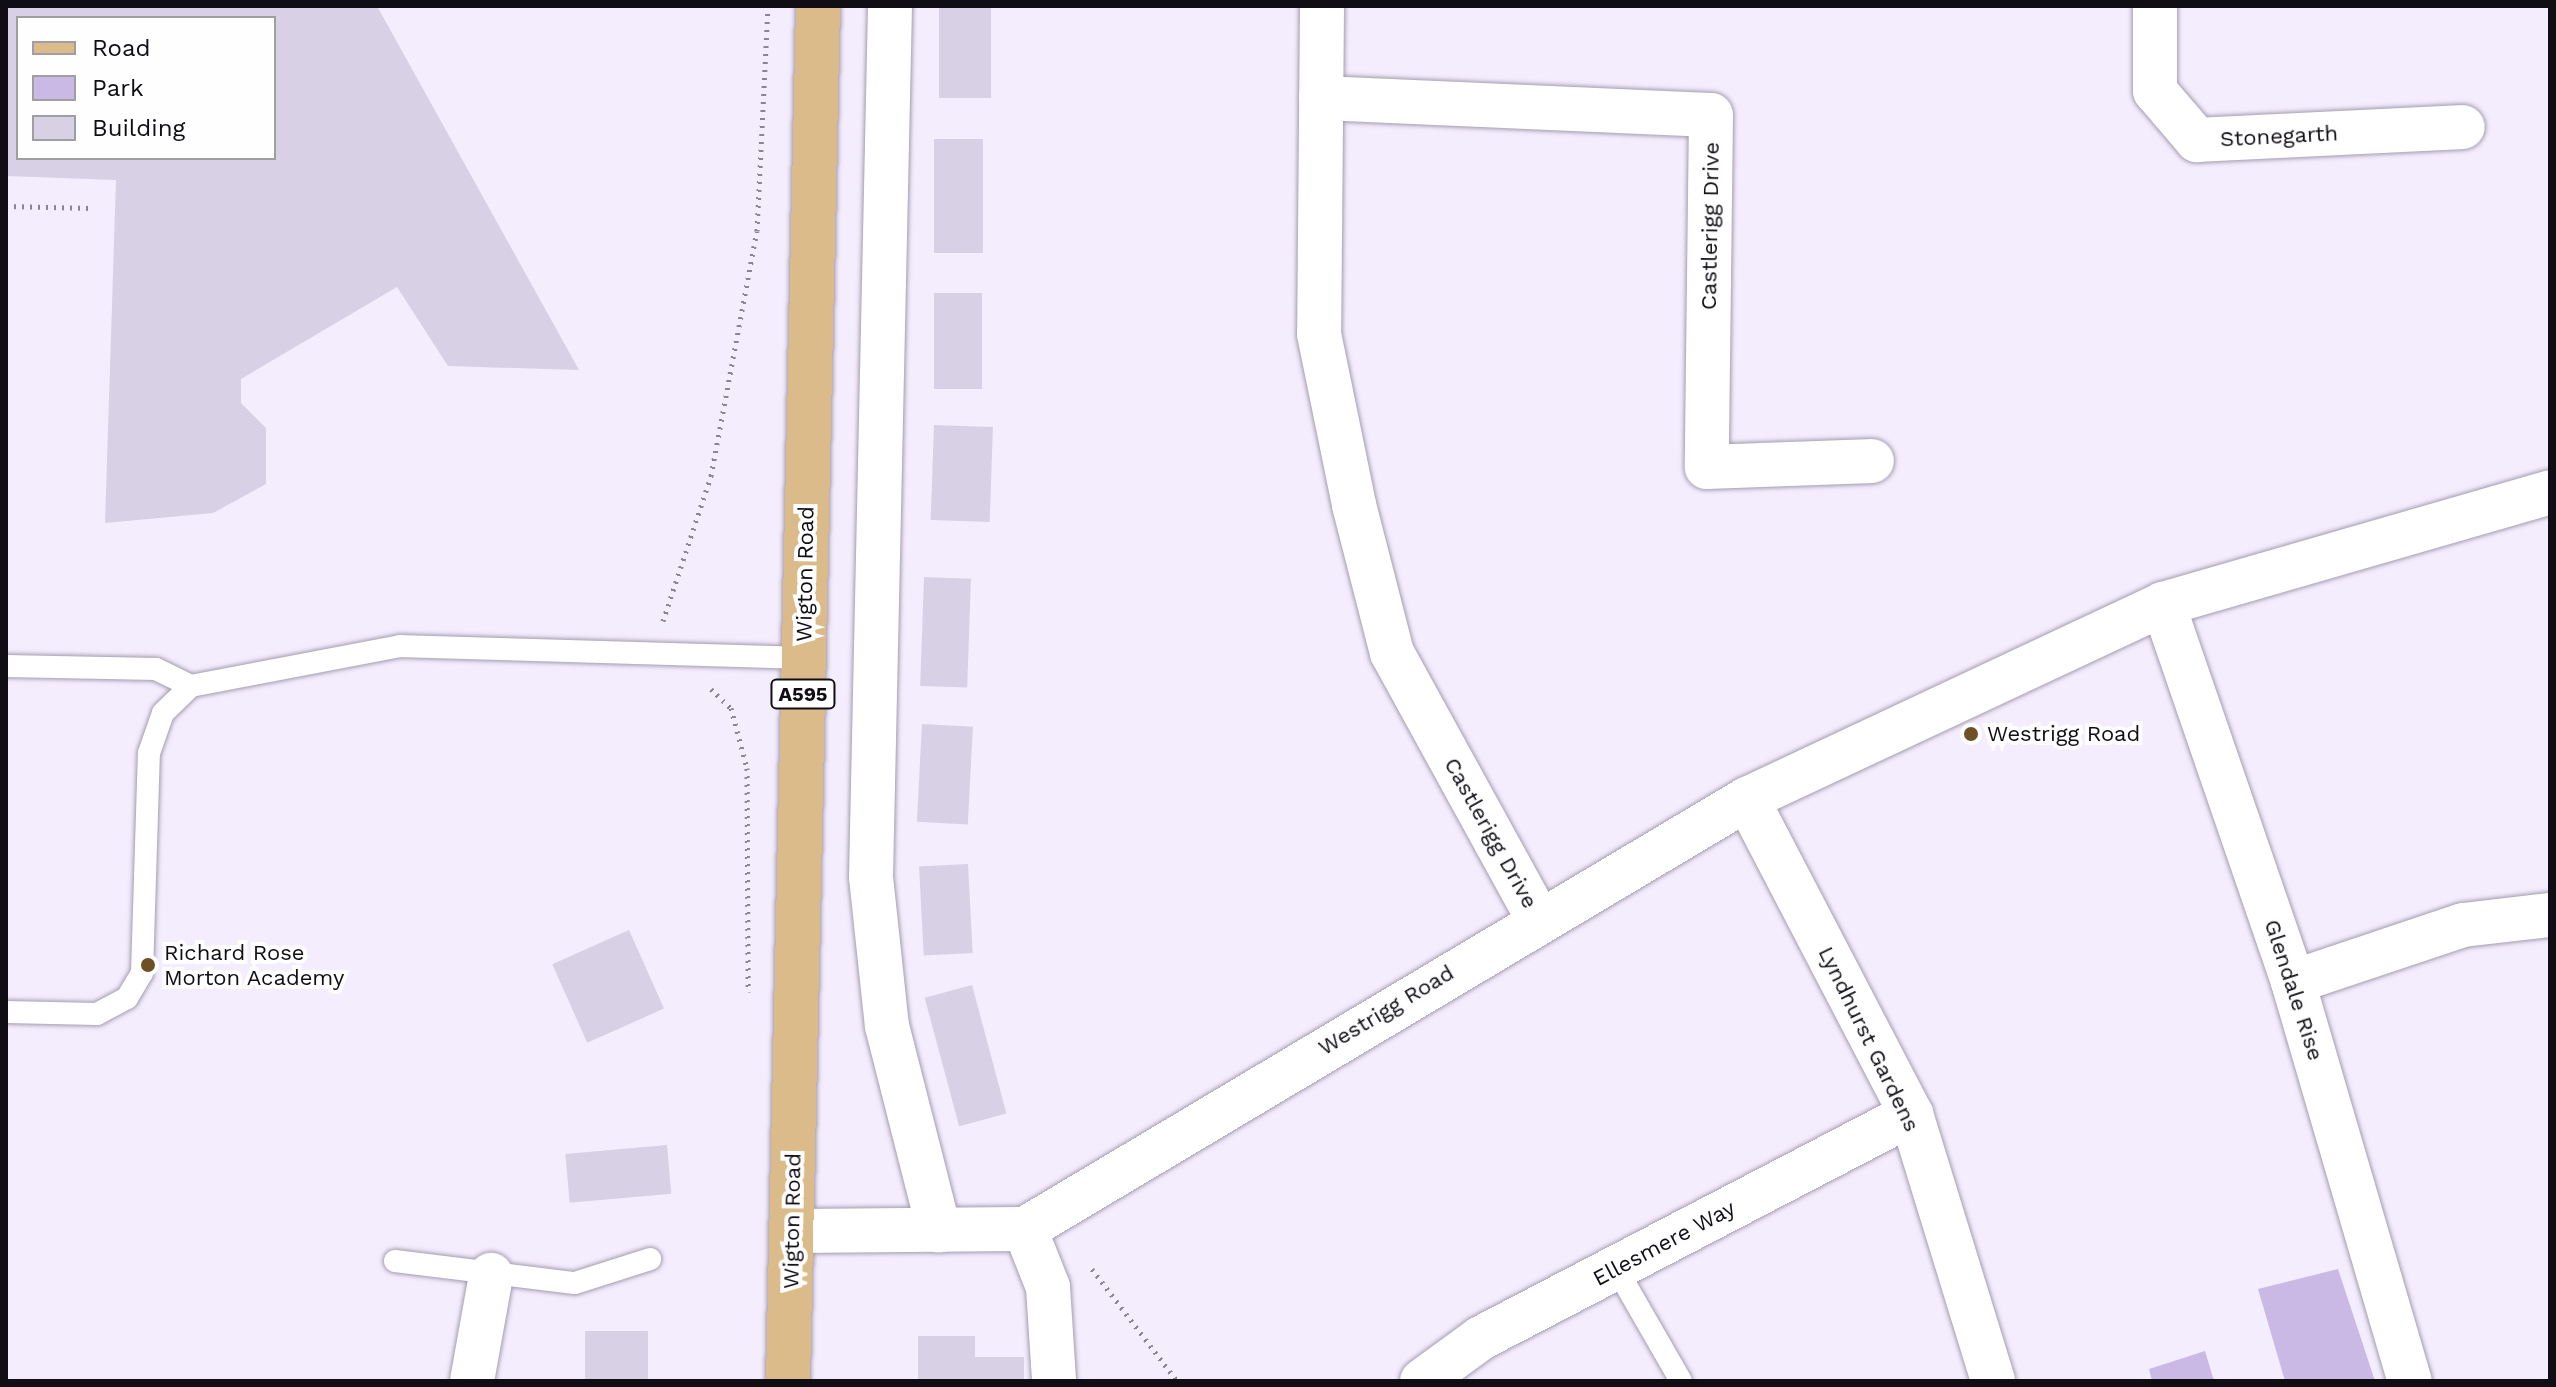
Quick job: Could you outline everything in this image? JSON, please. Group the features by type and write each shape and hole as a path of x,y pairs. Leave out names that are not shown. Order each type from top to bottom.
{"main road":[{"name":"Wigton Road","path":"788,1381 818,6"}],"street":[{"path":"890,6 871,877 887,1026 939,1230"},
{"name":"Castlerigg Drive","path":"1322,6 1319,334 1392,653 1538,919"},
{"name":"Stonegarth","path":"2155,6 2155,91 2197,140 2463,127"},
{"name":"Castlerigg Drive","path":"1321,98 1711,115 1707,467 1872,461"},
{"name":"Westrigg Road","path":"1039,1221 1538,919 1747,799 2163,604 2550,492"},
{"name":"Glendale Rise","path":"2163,604 2293,982 2410,1381"},
{"name":"Lyndhurst Gardens","path":"1747,799 1911,1114 1993,1381"},
{"path":"2293,982 2463,925 2550,915"},
{"name":"Ellesmere Way","path":"1422,1381 1481,1338 1911,1114"},
{"path":"791,1231 939,1230 1039,1221 1048,1287 1054,1381"},
{"path":"472,1381 491,1275"}],"lane":[{"path":"6,1012 97,1014 127,998 142,973 149,753 163,713 191,686 400,646 804,658"},
{"path":"6,666 156,669 191,686"},
{"path":"395,1261 575,1283 650,1259"},
{"path":"1616,1268 1681,1381"}],"path":[{"path":"6,206 92,208"},
{"path":"1039,1221 1177,1381"}],"green space":[{"path":"2338,1269 2375,1381 2285,1381 2258,1289"},
{"path":"2205,1351 2214,1381 2152,1381 2149,1369"}],"building":[{"path":"6,6 377,6 579,370 448,366 397,287 241,379 241,403 266,428 266,484 213,513 105,523 116,180 6,176"},
{"path":"939,6 991,6 991,98 939,98"},
{"path":"934,139 983,139 983,253 934,253"},
{"path":"934,293 982,293 982,389 934,389"},
{"path":"934,425 993,427 990,522 931,520"},
{"path":"924,577 971,579 967,688 920,686"},
{"path":"922,724 973,727 968,825 917,822"},
{"path":"968,864 973,953 924,955 919,867"},
{"path":"629,930 664,1009 587,1043 552,964"},
{"path":"972,985 1006,1113 959,1126 925,998"},
{"path":"667,1145 671,1194 570,1203 565,1154"},
{"path":"585,1331 648,1331 648,1381 585,1381"},
{"path":"918,1336 975,1336 975,1357 1024,1357 1024,1381 918,1381"}],"place":[{"name":"Westrigg Road","path":"1971,734"},
{"name":"Richard Rose Morton Academy","path":"148,965"}]}
